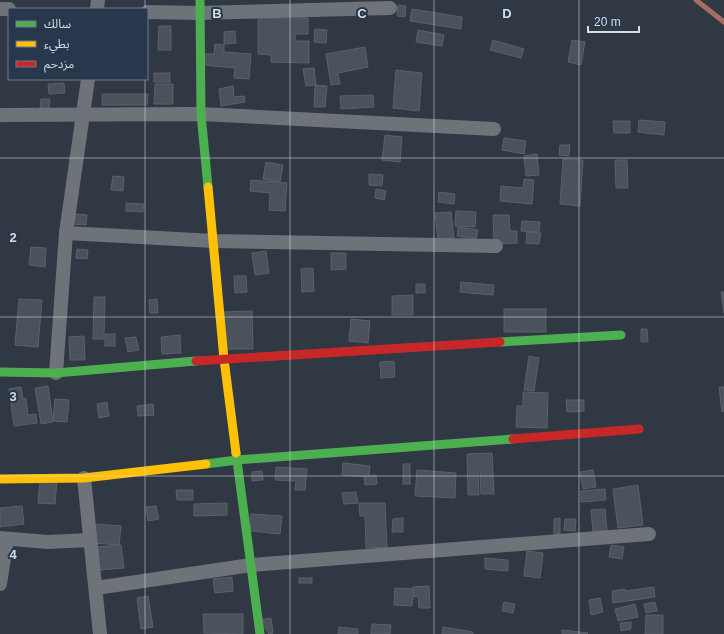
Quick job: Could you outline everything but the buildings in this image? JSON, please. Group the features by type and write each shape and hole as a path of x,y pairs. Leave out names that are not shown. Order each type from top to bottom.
{"street":[{"path":"148,12 200,6 390,8"},
{"path":"200,6 201,114 224,359 260,634"},
{"path":"56,373 66,233 88,80"},
{"path":"0,115 201,114 494,128"},
{"path":"66,233 214,241 496,246"},
{"path":"0,372 56,373 224,359 621,335"},
{"path":"0,479 84,478 237,460 639,429"},
{"path":"84,478 100,634"},
{"path":"96,588 251,565 649,534"},
{"path":"0,584 3,539 48,542 90,540"}],"waterway":[{"path":"696,0 724,22"}],"traffic: fast":[{"path":"200,0 201,114 208,187"},
{"path":"500,342 621,335"},
{"path":"0,372 56,373 196,361"},
{"path":"206,464 237,460 513,439"},
{"path":"236,453 260,634"}],"traffic: slow":[{"path":"208,187 224,359 236,453"},
{"path":"0,479 84,478 206,464"}],"traffic: jam":[{"path":"196,361 500,342"},
{"path":"513,439 639,429"}]}
